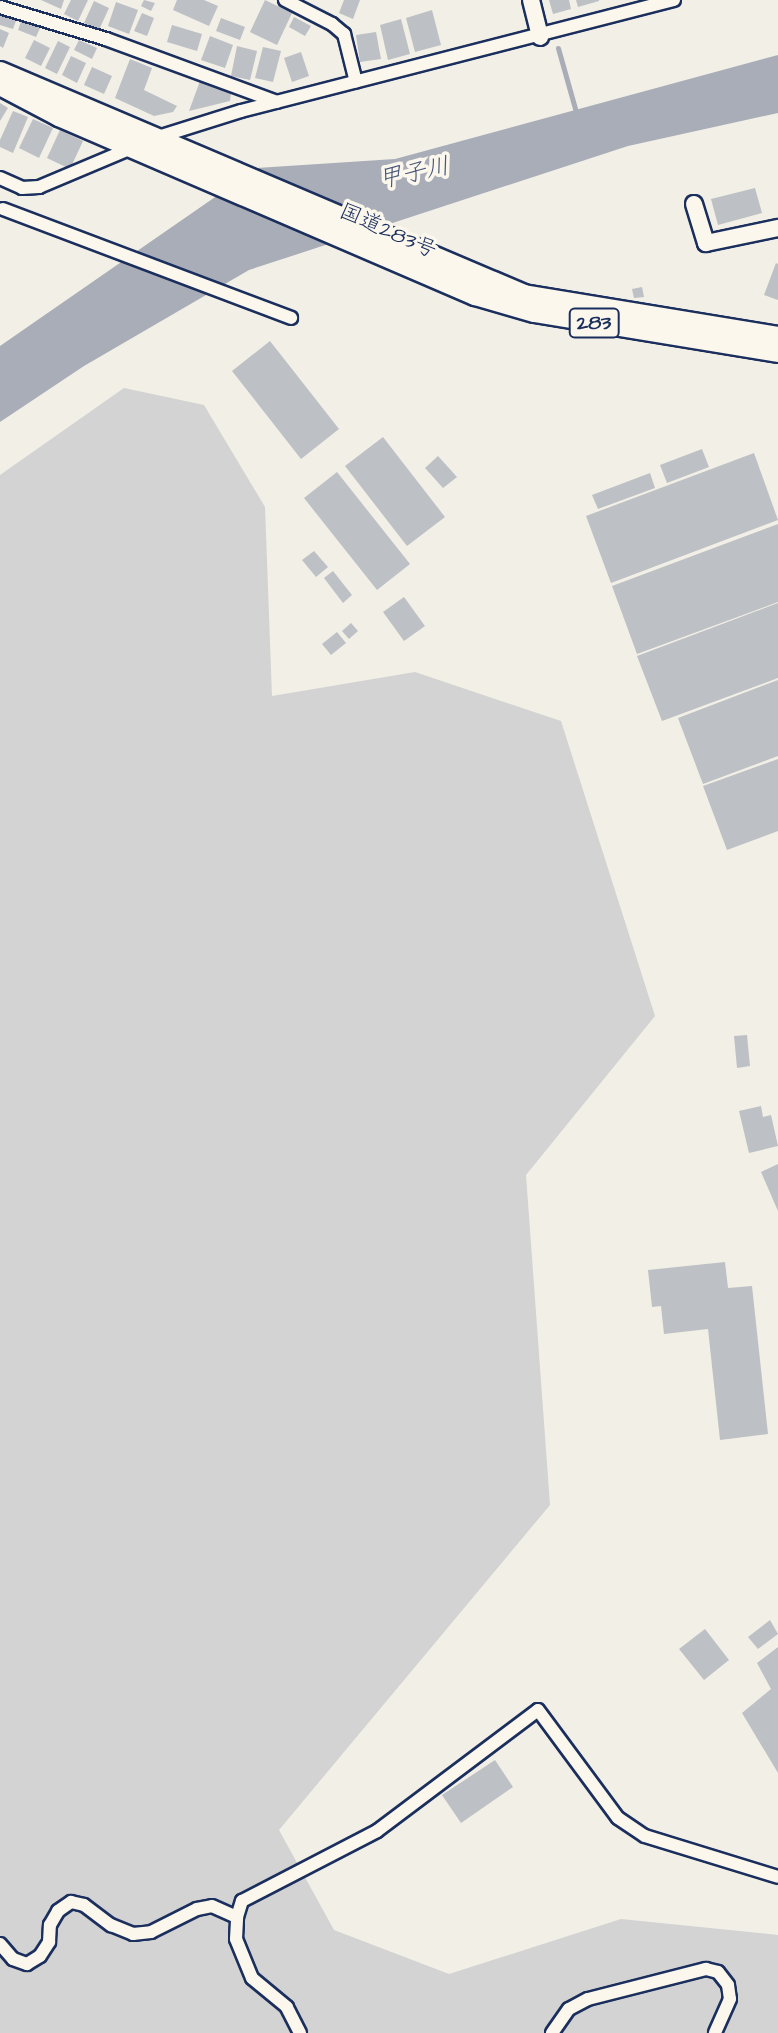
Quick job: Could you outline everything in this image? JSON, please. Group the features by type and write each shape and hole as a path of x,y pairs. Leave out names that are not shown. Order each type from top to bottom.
{"highway":[{"name":"国道283号","path":"0,72 152,146 423,264 524,295 778,337"},
{"name":"国道283号","path":"0,85 59,116 152,146"},
{"name":"国道283号","path":"423,264 475,295 534,312 778,352"}],"street":[{"path":"285,0 332,24 344,34 356,82"},
{"path":"531,0 540,37"},
{"path":"0,178 22,188 39,187 277,102 540,37 674,0"},
{"path":"0,7 106,39 277,102"},
{"path":"694,204 706,243 778,228"},
{"path":"3,209 291,318"},
{"path":"300,2033 287,2007 252,1978 236,1939 237,1917 242,1901 377,1831 538,1710 618,1818 645,1836 778,1877"},
{"path":"0,1944 13,1959 27,1964 40,1956 49,1942 50,1925 58,1911 71,1902 84,1905 111,1925 133,1934 151,1932 197,1909 212,1906 237,1917"},
{"path":"552,2033 569,2009 588,1999 706,1969 718,1972 728,1985 730,1999 715,2033"}],"shaded area":[{"path":"124,388 204,405 265,507 272,696 415,672 561,721 655,1016 526,1175 550,1505 279,1830 334,1930 449,1974 621,1919 778,1935 778,2033 0,2033 0,475"}],"water":[{"name":"甲子川","path":"778,55 778,113 628,146 249,270 84,366 0,422 0,346 257,168 395,159"}],"building":[{"path":"41,0 64,0 61,9"},
{"path":"71,0 88,0 78,21 64,14"},
{"path":"144,0 155,3 151,11 141,6"},
{"path":"177,0 204,0 218,6 209,26 173,10"},
{"path":"265,0 292,13 277,45 250,32"},
{"path":"344,0 360,0 353,19 339,13"},
{"path":"549,0 569,0 571,9 553,14"},
{"path":"576,0 599,0 599,1 578,7"},
{"path":"94,1 109,8 99,30 84,23"},
{"path":"116,2 138,10 129,34 108,26"},
{"path":"432,10 441,45 415,52 406,18"},
{"path":"0,12 17,18 13,29 0,25"},
{"path":"142,13 154,18 147,36 134,31"},
{"path":"294,17 311,26 305,36 289,27"},
{"path":"221,18 245,27 240,40 216,31"},
{"path":"22,19 41,26 36,37 18,30"},
{"path":"401,19 410,54 388,60 380,25"},
{"path":"172,25 202,34 197,51 167,42"},
{"path":"0,29 9,33 3,48 0,46"},
{"path":"376,32 381,59 360,62 356,35"},
{"path":"210,36 233,45 225,68 201,60"},
{"path":"34,40 50,48 41,66 25,58"},
{"path":"79,40 97,48 92,59 74,50"},
{"path":"58,41 70,47 57,74 45,68"},
{"path":"237,46 257,51 250,80 231,76"},
{"path":"263,47 281,51 273,82 255,78"},
{"path":"301,52 309,76 292,82 284,58"},
{"path":"71,56 86,63 77,83 62,75"},
{"path":"130,59 152,68 144,90 177,106 173,112 154,116 115,98"},
{"path":"92,67 112,76 104,94 84,85"},
{"path":"200,81 231,93 230,101 189,111"},
{"path":"0,103 8,108 0,121"},
{"path":"13,111 28,117 13,153 0,147 0,140"},
{"path":"33,119 53,128 39,158 19,148"},
{"path":"60,130 83,141 70,169 47,158"},
{"path":"755,188 762,213 718,225 711,199"},
{"path":"778,264 778,300 764,295"},
{"path":"642,287 644,297 634,298 632,289"},
{"path":"270,341 339,429 301,459 232,371"},
{"path":"383,437 445,517 407,546 345,466"},
{"path":"702,449 709,467 667,483 660,465"},
{"path":"754,453 778,520 611,583 586,516"},
{"path":"438,456 457,477 443,488 425,468"},
{"path":"337,472 410,564 377,590 304,498"},
{"path":"650,473 655,488 598,509 592,495"},
{"path":"778,524 778,602 637,654 612,586"},
{"path":"314,551 328,567 316,577 302,560"},
{"path":"333,571 352,595 343,603 324,578"},
{"path":"404,597 425,626 404,641 383,612"},
{"path":"778,603 778,678 662,721 637,656"},
{"path":"351,623 358,631 349,639 342,631"},
{"path":"337,632 346,643 331,655 322,644"},
{"path":"778,680 778,756 703,784 678,718"},
{"path":"778,759 778,831 727,850 703,786"},
{"path":"747,1035 750,1066 737,1068 734,1036"},
{"path":"761,1106 763,1117 771,1115 778,1146 749,1153 739,1111"},
{"path":"778,1164 778,1211 761,1172"},
{"path":"725,1262 728,1288 752,1286 768,1434 720,1440 708,1329 664,1334 661,1306 652,1307 648,1270"},
{"path":"770,1620 778,1634 758,1649 748,1637"},
{"path":"705,1629 729,1660 704,1680 679,1649"},
{"path":"778,1647 778,1773 742,1713 771,1689 757,1663"},
{"path":"495,1760 513,1787 461,1823 442,1795"}],"waterway":[{"path":"558,48 576,112"}]}
